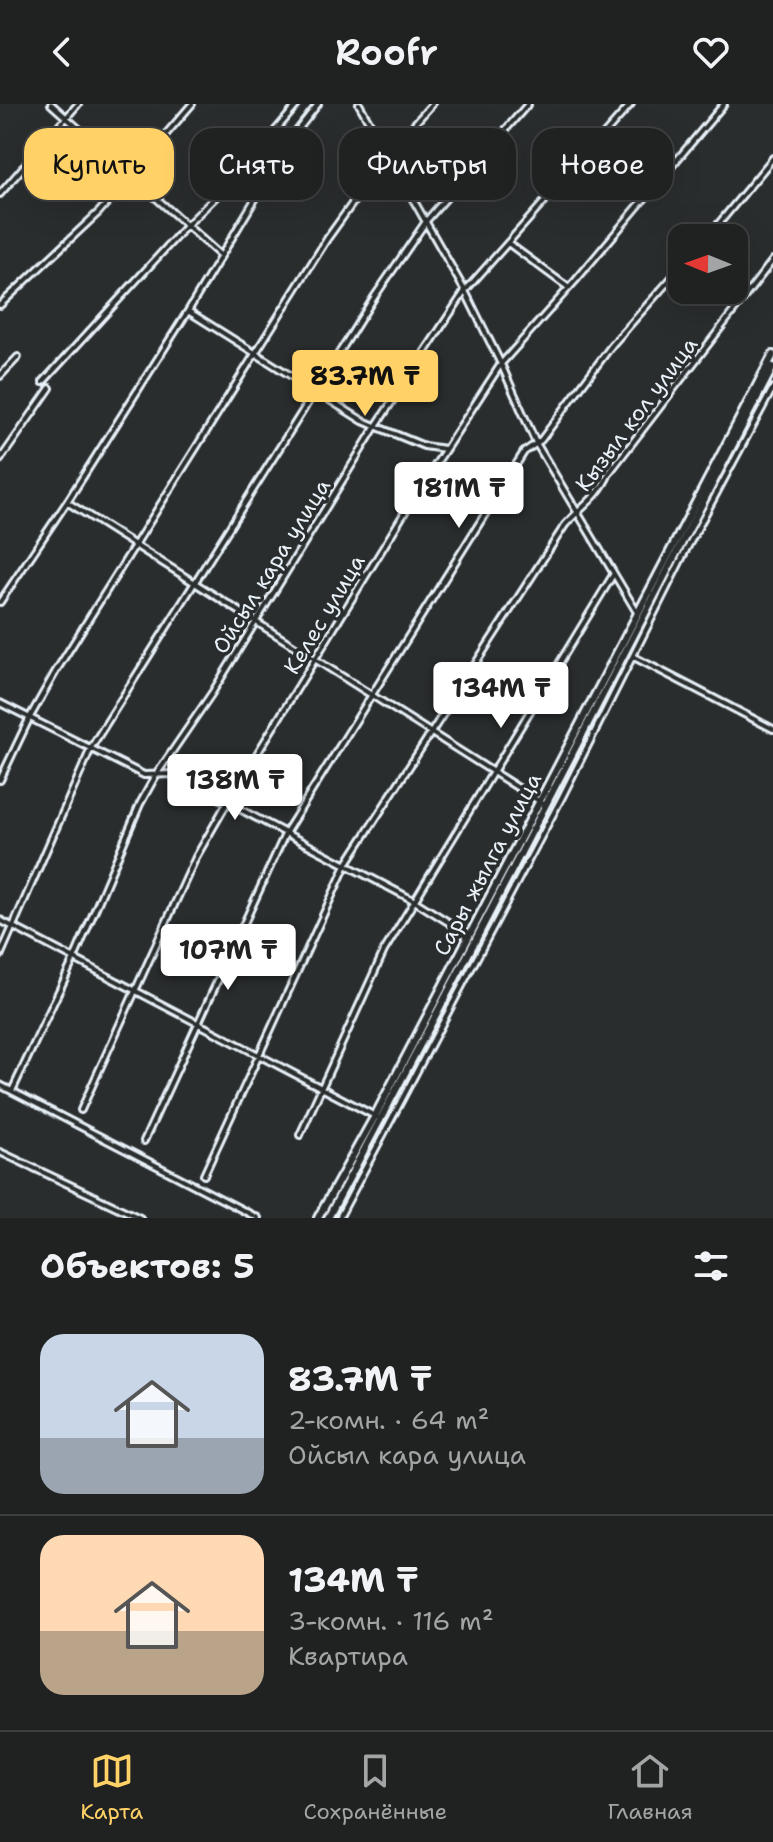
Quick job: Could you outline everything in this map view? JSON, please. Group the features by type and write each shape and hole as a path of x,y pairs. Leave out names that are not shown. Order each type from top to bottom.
{"main road":[{"name":"Сары жылга улица","path":"543,804 773,355"},
{"name":"Сары жылга улица","path":"328,1218 773,367"},
{"name":"Сары жылга улица","path":"318,1218 378,1118"}],"street":[{"path":"51,104 77,128"},
{"path":"0,194 78,104"},
{"path":"171,128 192,104"},
{"path":"43,382 187,225 236,177 298,104"},
{"path":"0,602 188,311 293,136 318,104"},
{"path":"359,104 372,128"},
{"path":"411,128 432,104"},
{"path":"0,956 92,746 375,296 427,220 528,104"},
{"name":"Ойсыл кара улица","path":"12,1091 74,959 140,804 156,775 212,693 376,426 465,291 631,104"},
{"name":"Келес улица","path":"81,1110 196,857 446,449 501,364 724,104"},
{"path":"719,224 772,159"},
{"path":"0,305 109,200"},
{"path":"159,200 221,256"},
{"path":"0,780 30,717 327,239 355,200"},
{"path":"415,200 465,291 536,443 638,615"},
{"path":"508,243 569,288"},
{"name":"Кызыл кол улица","path":"204,1175 347,863 565,525 604,486 609,473 773,260"},
{"path":"144,1141 286,832 524,452 541,440 612,345 668,282"},
{"path":"188,311 315,393 376,426 424,446 446,449"},
{"path":"0,376 18,357"},
{"path":"0,460 50,388"},
{"path":"339,1218 773,388"},
{"path":"67,502 543,804"},
{"path":"300,1135 384,951 613,575"},
{"path":"634,657 773,729"},
{"path":"0,703 92,746 144,775 173,774 413,900 461,930 471,942"},
{"path":"0,920 378,1118"},
{"path":"0,1085 258,1218"},
{"path":"0,1152 140,1218"}]}
